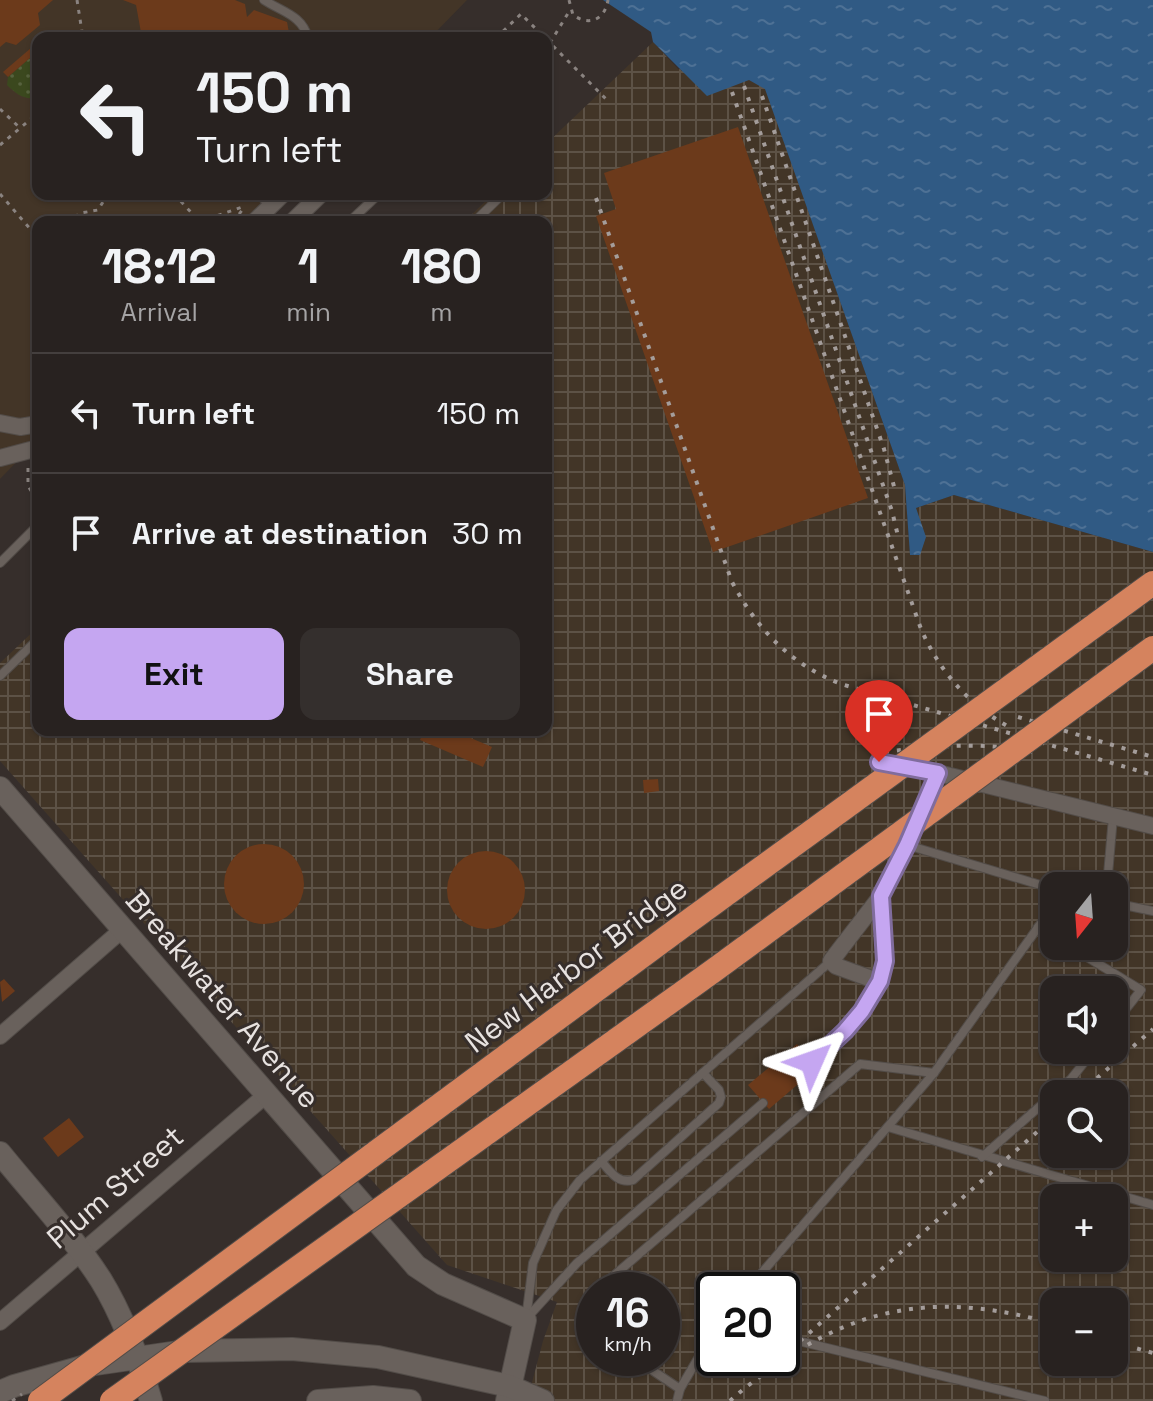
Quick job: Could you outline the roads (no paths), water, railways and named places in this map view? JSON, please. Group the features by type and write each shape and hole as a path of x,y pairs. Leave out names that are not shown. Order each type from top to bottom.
{"highway":[{"name":"New Harbor Bridge","path":"40,1401 1153,583"},
{"path":"112,1401 713,971 1153,648"}],"street":[{"path":"298,216 315,200"},
{"path":"0,423 20,427 32,425"},
{"path":"0,458 32,450"},
{"path":"879,762 938,773 1153,826"},
{"path":"881,896 885,961 880,981 836,966 831,961 881,896 938,773"},
{"name":"Breakwater Avenue","path":"0,788 424,1273 525,1320"},
{"path":"0,1036 123,929"},
{"name":"Plum Street","path":"0,1322 266,1095"},
{"path":"0,1153 82,1252 102,1283 124,1326 151,1401"},
{"path":"508,1394 525,1320"},
{"path":"0,1392 89,1365 136,1358 185,1351 292,1349 378,1357 543,1401"},
{"path":"318,1401 373,1397 410,1401"}],"lane":[{"path":"264,0 294,16 303,24 306,32"},
{"path":"355,216 373,200"},
{"path":"480,216 497,200"},
{"path":"0,563 32,531"},
{"path":"0,676 32,645"},
{"path":"1108,872 1113,817"},
{"path":"907,845 1040,885"},
{"path":"1128,906 1153,911"},
{"path":"763,1272 934,1073 1040,924"},
{"path":"1092,960 1118,976"},
{"path":"525,1320 533,1263 563,1200 601,1161 831,961"},
{"path":"812,1062 862,1011 880,981"},
{"path":"1128,982 1141,990 1128,1006"},
{"path":"618,1272 860,1064 934,1073"},
{"path":"982,1157 1071,1079 1083,1064"},
{"path":"601,1161 615,1177 626,1182 633,1180 719,1103 719,1090 703,1073"},
{"path":"525,1320 577,1263 763,1103"},
{"path":"888,1127 1153,1205"},
{"path":"800,1341 1045,1401"},
{"path":"677,1401 680,1389 696,1362"},
{"path":"661,1376 680,1389"}],"water":[{"path":"603,0 1153,0 1153,552 954,495 916,508 926,537 920,555 910,555 905,485 765,89 749,80 707,96 653,42 651,32"}],"railway":[{"path":"744,86 892,511 898,536"},
{"path":"732,92 921,629 937,659 957,686 981,708 1009,727"},
{"path":"762,96 884,449 896,494"},
{"path":"596,198 732,582 764,630 806,666 841,684 1153,775"},
{"path":"1018,717 1153,757"},
{"path":"873,753 976,746 1037,753"},
{"path":"1095,1080 1153,1029"},
{"path":"800,1341 1040,1129"},
{"path":"730,1401 766,1372 812,1342 878,1316 911,1309 945,1307 980,1309 1040,1321"},
{"path":"1128,1346 1153,1353"}]}
